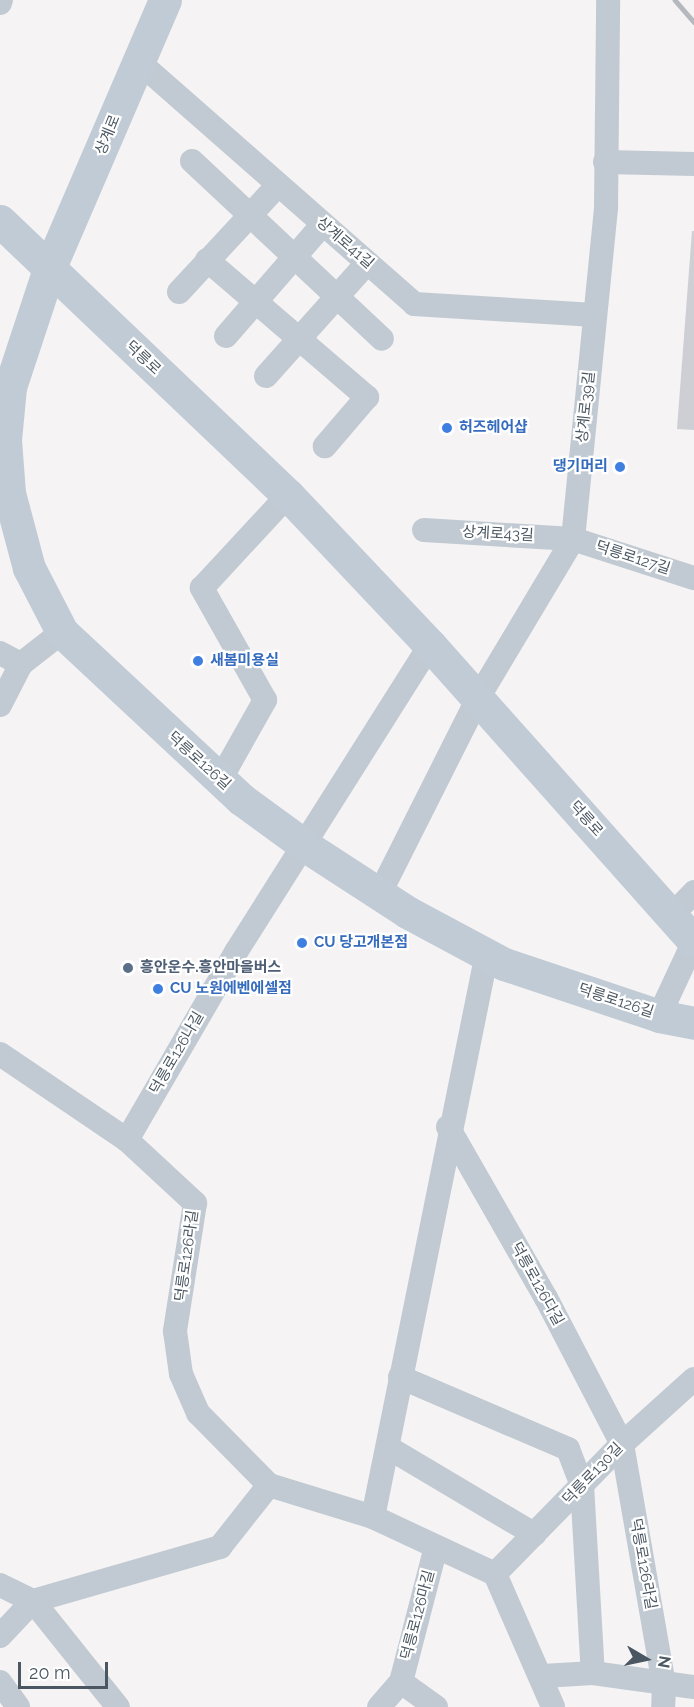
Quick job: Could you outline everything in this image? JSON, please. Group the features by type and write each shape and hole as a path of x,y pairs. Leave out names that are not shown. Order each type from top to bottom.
{"main road":[{"name":"상계로","path":"49,269 165,0"},
{"name":"덕릉로","path":"0,221 288,495 478,698 683,903 694,941"},
{"name":"덕릉로126길","path":"49,269 10,387 5,440 9,493 29,568 62,632 220,780 304,845 380,893 504,964 659,1016 694,1023"}],"street":[{"name":"상계로39길","path":"478,698 573,538 606,207 608,0"},
{"name":"상계로41길","path":"139,62 414,304 595,315"},
{"path":"192,161 382,339"},
{"path":"605,162 694,164"},
{"path":"179,292 278,184"},
{"path":"226,336 323,224"},
{"path":"207,260 367,397 325,446"},
{"path":"266,376 367,263"},
{"path":"220,780 265,700 202,588 288,495"},
{"name":"상계로43길","path":"424,530 573,538"},
{"name":"덕릉로127길","path":"573,538 694,578"},
{"path":"0,705 21,664 62,632"},
{"path":"304,845 430,645"},
{"path":"0,653 21,664"},
{"path":"380,893 478,698"},
{"name":"덕릉로126나길","path":"127,1140 304,845"},
{"path":"659,1016 694,941"},
{"path":"372,1516 389,1448 400,1377 448,1127 487,953"},
{"name":"덕릉로126라길","path":"0,1054 127,1140 195,1203 176,1331 181,1374 198,1413 269,1485 372,1516 495,1574"},
{"name":"덕릉로126다길","path":"448,1127 546,1298 622,1444"},
{"path":"400,1377 568,1449 582,1485 593,1673"},
{"name":"덕릉로130길","path":"495,1574 622,1444 694,1379"},
{"name":"덕릉로126라길","path":"622,1444 664,1695"},
{"path":"389,1448 534,1534"},
{"path":"0,1636 33,1601 220,1547 269,1485"},
{"name":"덕릉로126마길","path":"379,1707 401,1682 436,1547"},
{"path":"495,1574 543,1677 553,1707"},
{"path":"0,1586 33,1601 117,1707"},
{"path":"543,1677 593,1673 664,1695 694,1687"},
{"path":"0,1682 18,1707"},
{"path":"401,1682 436,1707"}],"building":[{"path":"692,231 694,231 694,430 677,429"}],"railway":[{"path":"675,0 694,22"}],"place":[{"name":"허즈헤어샵","path":"447,428"},
{"name":"댕기머리","path":"620,467"},
{"name":"새봄미용실","path":"198,661"},
{"name":"CU 당고개본점","path":"302,943"},
{"name":"흥안운수.흥안마을버스","path":"128,968"},
{"name":"CU 노원에벤에셀점","path":"158,989"}]}
